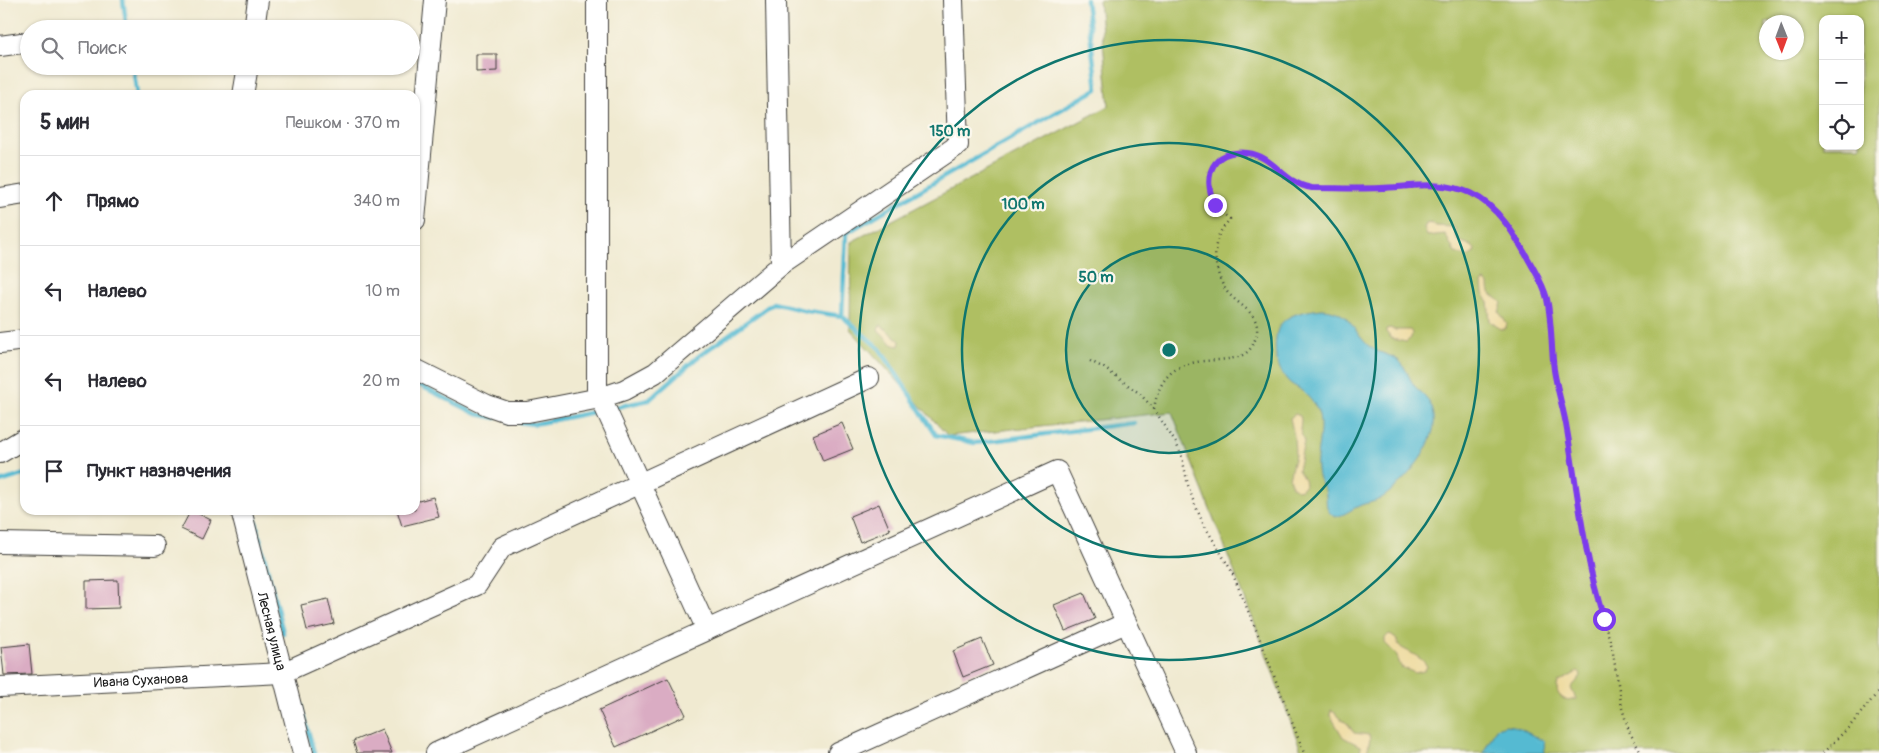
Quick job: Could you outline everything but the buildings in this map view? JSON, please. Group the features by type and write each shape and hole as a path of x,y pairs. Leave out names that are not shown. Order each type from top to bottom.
{"street":[{"path":"255,20 258,0"},
{"path":"420,165 435,0"},
{"path":"597,0 597,390 707,630"},
{"path":"776,0 781,265"},
{"path":"420,372 487,405 508,412 528,412 600,398 624,390 655,373 781,265 958,145 953,0"},
{"path":"0,46 20,43"},
{"path":"244,90 246,75"},
{"path":"0,198 20,195"},
{"path":"0,343 20,341"},
{"path":"282,673 477,585 502,547 869,378"},
{"path":"0,453 20,441"},
{"path":"436,753 1056,471 1186,753"},
{"name":"Лесная улица","path":"242,515 303,753"},
{"path":"0,543 155,546"},
{"path":"838,753 1126,623"},
{"name":"Ивана Суханова","path":"0,687 282,673"}],"path":[{"path":"1154,409 1156,395 1167,376 1189,363 1240,357 1247,353 1256,336 1254,318 1224,287 1217,266 1216,244 1220,232 1230,219 1221,213 1215,205 1209,188 1209,175 1213,164 1223,156 1237,152 1251,153 1262,157 1301,186 1312,188 1440,186 1470,193 1486,202 1508,226 1540,280 1547,298 1555,372 1567,429 1585,546 1594,589 1612,647 1622,708 1629,730 1641,753"},
{"path":"1090,361 1104,368 1139,393 1154,409 1176,443 1182,457 1193,500 1203,523 1231,570 1304,753"},
{"path":"1823,753 1850,726 1879,690"}],"green space":[{"path":"1099,0 1879,0 1879,753 1302,753 1261,640 1172,412 948,436 850,329 851,242 1109,106"}],"sand":[{"path":"1430,223 1436,226 1455,228 1457,240 1470,245 1475,249 1474,253 1468,257 1455,253 1445,234 1427,236 1424,228 1426,224"},
{"path":"1485,281 1489,284 1491,294 1502,303 1499,312 1507,324 1505,329 1500,329 1490,321 1488,301 1483,293 1482,283"},
{"path":"881,325 900,341 899,346 891,343 879,331 878,328"},
{"path":"1386,329 1410,330 1412,333 1411,338 1406,342 1392,339 1386,332"},
{"path":"1295,414 1300,416 1300,430 1304,442 1298,470 1304,479 1305,485 1297,490 1292,486 1289,478 1295,455 1294,436 1290,418"},
{"path":"1389,634 1394,636 1402,648 1426,664 1427,667 1424,671 1415,673 1401,667 1396,654 1385,643 1385,638"},
{"path":"1580,672 1581,676 1571,688 1576,699 1568,701 1558,694 1558,683"},
{"path":"1331,710 1348,724 1354,733 1369,735 1367,753 1361,753 1360,746 1343,737 1330,715"}],"water":[{"path":"1322,309 1339,313 1370,347 1401,362 1414,385 1429,402 1434,414 1434,427 1430,441 1403,480 1380,499 1335,517 1327,508 1325,490 1317,470 1320,430 1319,413 1309,398 1291,383 1281,371 1278,365 1275,346 1277,332 1289,317 1302,312"},
{"path":"1506,725 1514,726 1544,741 1545,753 1483,753 1496,728"}],"waterway":[{"path":"123,0 126,20"},
{"path":"842,316 846,233 1097,89 1086,0"},
{"path":"134,75 136,90"},
{"path":"612,408 649,400 699,356 773,303 807,311 842,316 880,349 936,435 975,443 1134,423"},
{"path":"420,386 477,414 496,418"},
{"path":"509,421 534,424 599,411"},
{"path":"0,482 20,476"},
{"path":"254,515 283,633"},
{"path":"301,704 314,753"}],"route":[{"path":"1215,205 1209,188 1209,175 1213,164 1223,156 1237,152 1251,153 1262,157 1301,186 1312,188 1379,188 1440,186 1470,193 1486,202 1496,212 1508,226 1521,247 1540,280 1547,298 1555,372 1567,429 1585,546 1594,589 1604,619"}]}
